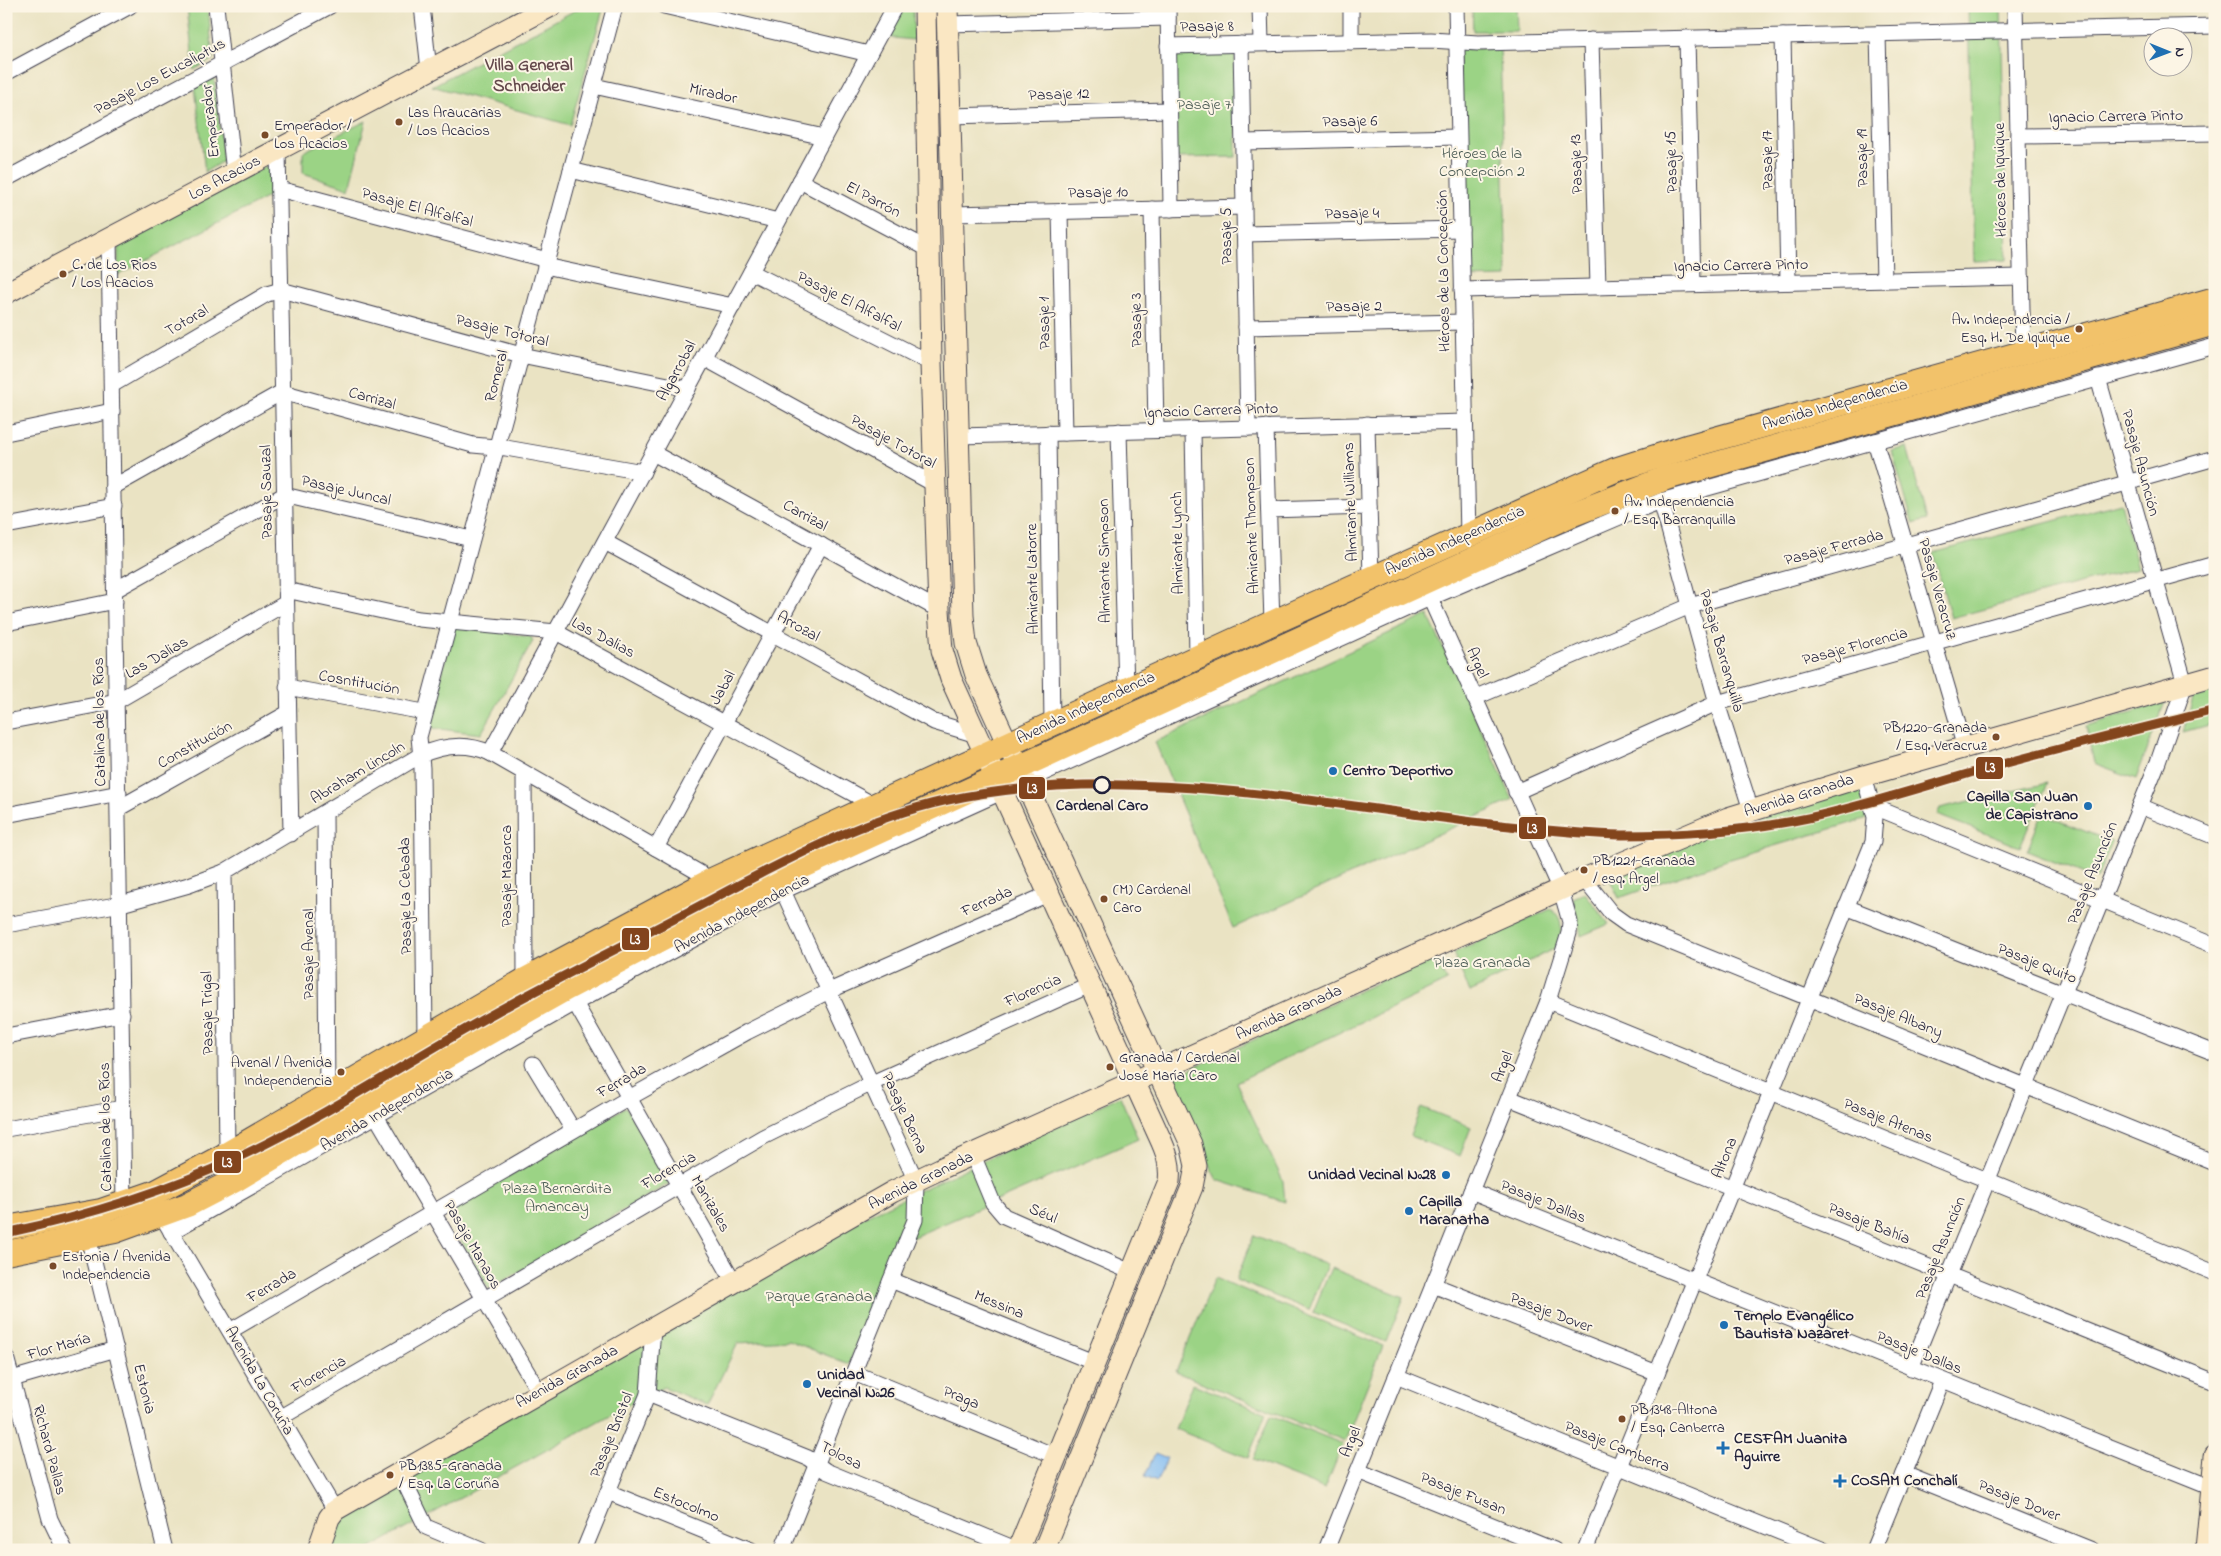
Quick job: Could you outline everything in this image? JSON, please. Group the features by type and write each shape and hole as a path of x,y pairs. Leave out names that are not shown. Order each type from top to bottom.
{"main road":[{"name":"Los Acacios","path":"6,293 551,6"},
{"path":"925,6 934,484 939,610 946,665 1048,894 1166,1151 1170,1171 1169,1181 1093,1362 1018,1550"},
{"path":"948,15 966,643 976,675 1160,1071 1195,1155 1194,1177 1044,1550"},
{"name":"Avenida Independencia","path":"6,1228 70,1218 124,1205 156,1192 227,1154 525,980 712,880 874,805 981,745 1007,744 1590,481 1641,461 2215,298"},
{"name":"Avenida Independencia","path":"6,1253 167,1224 237,1179 364,1103 571,995 775,879 999,785 1568,516 1640,487 2215,324"},
{"name":"Avenida Granada","path":"334,1510 539,1392 916,1181 1584,879 1751,810 2215,676"},
{"path":"1058,915 1066,917 1074,915 1082,904"},
{"path":"2206,1550 2215,1456"},
{"path":"318,1550 329,1518 334,1510"}],"street":[{"path":"6,72 130,6"},
{"name":"Emperador","path":"216,6 234,173"},
{"name":"Pasaje Los Eucaliptus","path":"6,179 330,6"},
{"path":"422,6 429,70"},
{"name":"Romeral","path":"419,756 418,737 424,712 615,6"},
{"path":"664,6 869,54"},
{"name":"Algarrobal","path":"490,753 894,6"},
{"path":"1260,6 1261,44"},
{"path":"1351,6 1351,42"},
{"name":"Héroes de La Concepción","path":"1456,6 1468,536"},
{"name":"Héroes de Iquique","path":"2015,6 2023,353"},
{"path":"948,15 1168,12 1171,209"},
{"name":"Pasaje 8","path":"1168,46 1431,40 1456,42 1591,40 2215,26"},
{"name":"Pasaje 19","path":"1878,34 1884,280"},
{"name":"Pasaje 17","path":"1783,36 1788,282"},
{"name":"Pasaje 15","path":"1686,38 1693,284"},
{"name":"Pasaje 13","path":"1591,40 1598,287"},
{"name":"Pasaje 5","path":"1241,44 1248,428"},
{"name":"Mirador","path":"594,86 824,137"},
{"name":"Pasaje 12","path":"950,116 1169,110"},
{"name":"Ignacio Carrera Pinto","path":"2018,136 2215,133"},
{"name":"Pasaje 6","path":"1243,142 1458,137"},
{"name":"Pasaje Sauzal","path":"278,150 291,834"},
{"path":"571,170 778,221"},
{"name":"El Parrón","path":"800,181 930,250"},
{"name":"Pasaje El Alfalfal","path":"279,189 546,263 732,306"},
{"name":"Pasaje 10","path":"953,214 1244,207"},
{"name":"Pasaje 3","path":"1152,209 1156,430"},
{"name":"Pasaje 1","path":"1060,212 1065,433"},
{"name":"Pasaje 4","path":"1244,234 1461,229"},
{"name":"Catalina de los Ríos","path":"109,239 121,904 124,1205"},
{"name":"Pasaje El Alfalfal","path":"751,272 931,363"},
{"name":"Ignacio Carrera Pinto","path":"1462,290 2021,277"},
{"name":"Pasaje Totoral","path":"281,290 521,355 688,389"},
{"name":"Totoral","path":"112,385 267,294 281,290"},
{"name":"Pasaje 2","path":"1246,327 1463,322"},
{"name":"Avenida Independencia","path":"1022,774 1430,598 1661,501 2215,346"},
{"name":"Pasaje Totoral","path":"704,358 934,484"},
{"name":"Pasaje Asunción","path":"1911,1368 2140,806 2185,684 2098,378"},
{"path":"114,487 282,392"},
{"name":"Carrizal","path":"282,392 472,446 506,448 642,472"},
{"path":"6,433 112,411"},
{"name":"Ignacio Carrera Pinto","path":"959,436 1465,422"},
{"name":"Almirante Williams","path":"1367,424 1371,579"},
{"name":"Almirante Thompson","path":"1266,427 1272,623"},
{"name":"Almirante Lynch","path":"1193,429 1198,657"},
{"name":"Almirante Simpson","path":"1119,431 1126,690"},
{"name":"Almirante Latorre","path":"1048,433 1052,724"},
{"name":"Pasaje Veracruz","path":"1875,441 1965,748"},
{"name":"Carrizal","path":"653,453 939,610"},
{"name":"Pasaje Ferrada","path":"1474,698 1690,606 2215,458"},
{"name":"Pasaje Juncal","path":"6,623 115,596 284,494 471,539"},
{"name":"Pasaje Barranquilla","path":"1661,501 1717,703 1751,810"},
{"path":"6,526 114,506"},
{"path":"1269,510 1369,507"},
{"name":"Arrozal","path":"605,542 934,722 981,745"},
{"name":"Jabal","path":"656,848 821,545"},
{"name":"Pasaje Florencia","path":"1516,792 1717,703 2215,564"},
{"name":"Las Dalias","path":"6,722 117,701 286,597 420,619 556,632 874,805"},
{"name":"Argel","path":"1326,1550 1548,1001 1569,933 1570,922 1561,890 1430,598"},
{"name":"Cosntitución","path":"287,687 424,712"},
{"name":"Constitución","path":"6,815 119,800 288,713"},
{"name":"Abraham Lincoln","path":"6,925 121,904 189,885 224,872 326,814 419,756 441,748 459,745 474,747 490,753 712,880"},
{"name":"Pasaje La Cebada","path":"419,756 422,768 426,1037"},
{"name":"Pasaje Mazorca","path":"524,773 525,980"},
{"name":"Altona","path":"1585,1550 1873,842 1876,825 1864,776"},
{"name":"Avenida Independencia","path":"167,1224 376,1116 571,995 999,785"},
{"path":"1872,806 2215,946"},
{"path":"2140,806 2215,837"},
{"name":"Pasaje Avenal","path":"326,814 327,1095"},
{"name":"Pasaje Trigal","path":"224,872 227,1154"},
{"name":"Pasaje Albany","path":"1584,879 1612,914 1626,924 2215,1163"},
{"name":"Pasaje Berna","path":"782,1550 915,1220 916,1181 783,891"},
{"name":"Ferrada","path":"230,1332 573,1130 747,1032 829,991 1048,894"},
{"name":"Pasaje Quito","path":"1846,907 2215,1054"},
{"name":"Florencia","path":"280,1418 763,1137 872,1084 1090,984"},
{"name":"Manizales","path":"571,995 734,1282"},
{"name":"Pasaje Atenas","path":"1548,1001 2215,1273"},
{"path":"6,1036 122,1014"},
{"path":"533,1064 573,1130"},
{"name":"Pasaje Bahía","path":"1509,1098 2215,1382"},
{"path":"6,1129 123,1108"},
{"name":"Pasaje Manaos","path":"376,1116 539,1392"},
{"name":"Séul","path":"973,1155 993,1203 1004,1216 1131,1272"},
{"name":"Pasaje Dallas","path":"1471,1191 2213,1489"},
{"name":"Avenida La Coruña","path":"167,1224 334,1510"},
{"name":"Estonia","path":"88,1237 165,1550"},
{"name":"Messina","path":"891,1280 1093,1362"},
{"name":"Pasaje Dover","path":"1433,1285 1657,1373"},
{"name":"Pasaje Bristol","path":"584,1550 648,1394 653,1329"},
{"name":"Flor María","path":"12,1379 116,1350"},
{"name":"Richard Pallas","path":"6,1357 50,1519 65,1550"},
{"name":"Praga","path":"854,1373 1055,1456"},
{"name":"Pasaje Camberra","path":"1396,1376 1824,1550"},
{"path":"1873,1550 1942,1381"},
{"name":"Tolosa","path":"648,1394 808,1458 826,1471 1018,1550"},
{"name":"Pasaje Fusan","path":"1358,1471 1554,1550"},
{"path":"400,1473 426,1527 481,1550"},
{"name":"Pasaje Dover","path":"1904,1474 2092,1550"},
{"name":"Estocolmo","path":"608,1492 751,1550"}],"green space":[{"path":"187,6 208,6 213,59 194,70"},
{"path":"583,6 604,6 570,125 432,86"},
{"path":"899,6 913,6 914,40 883,37"},
{"path":"1472,6 1516,6 1517,31 1473,31"},
{"path":"1968,6 2001,6 2007,260 1974,261"},
{"name":"Héroes de la Concepción 2","path":"1500,48 1507,277 1465,278 1458,49"},
{"name":"Pasaje 7","path":"1235,52 1236,157 1174,158 1173,53"},
{"path":"214,76 223,161 205,172 195,87"},
{"path":"366,121 349,188 303,173 303,152"},
{"path":"270,164 270,196 118,275 118,243"},
{"path":"1907,447 1927,520 1913,524 1892,451"},
{"path":"2121,503 2138,568 1951,618 1933,553"},
{"name":"Centro Deportivo","path":"1428,615 1513,800 1233,928 1155,742"},
{"path":"455,625 531,637 533,641 481,734 432,728 428,722"},
{"path":"2215,691 2215,723 2183,732 2193,698"},
{"path":"2165,702 2136,779 2094,763 2086,726"},
{"path":"1858,783 1868,818 1727,860 1619,898 1608,876 1687,841"},
{"path":"2047,783 2020,847 1937,815 1940,808"},
{"path":"2042,814 2112,842 2097,879 2027,851"},
{"path":"1585,893 1609,924 1581,936 1573,898"},
{"name":"Plaza Granada","path":"1551,909 1560,921 1559,946 1470,992 1453,953"},
{"path":"1434,956 1447,981 1236,1082 1283,1181 1285,1202 1217,1180 1208,1163 1174,1077"},
{"name":"Parque Granada","path":"1120,1096 1138,1139 895,1245 849,1364 788,1340 738,1343 707,1405 664,1387 622,1408 367,1550 328,1550 339,1515 821,1237"},
{"name":"Plaza Bernardita Amancay","path":"626,1107 670,1183 489,1289 445,1213"},
{"path":"1421,1107 1471,1127 1460,1156 1410,1136"},
{"path":"1254,1235 1327,1265 1309,1310 1236,1280"},
{"path":"1331,1268 1404,1297 1386,1342 1313,1312"},
{"path":"1215,1278 1383,1346 1345,1441 1176,1372"},
{"path":"1193,1384 1266,1413 1248,1458 1175,1429"},
{"path":"1271,1415 1343,1444 1325,1489 1253,1460"},
{"path":"154,1543 151,1550 101,1550"}],"water":[{"path":"1155,1453 1167,1458 1157,1481 1145,1476"}],"transit line":[{"name":"L3","path":"6,1233 66,1219 125,1202 211,1170 299,1127 524,997 777,865 844,834 878,821 912,809 948,800 1014,790 1081,785 1148,785 1282,797 1482,823 1569,832 1622,835 1692,833 1762,826 1830,813 2016,760 2215,710"}],"place":[{"name":"Las Araucarias / Los Acacios","path":"399,122"},
{"name":"Emperador / Los Acacios","path":"265,135"},
{"name":"C. de Los Rios / Los Acacios","path":"63,274"},
{"name":"Av. Independencia / Esq. H. De Iquique","path":"2079,329"},
{"name":"Av. Independencia / Esq. Barranquilla","path":"1615,511"},
{"name":"PB1220-Granada / Esq. Veracruz","path":"1996,737"},
{"name":"Centro Deportivo","path":"1333,771"},
{"name":"Cardenal Caro","path":"1102,785"},
{"name":"Capilla San Juan de Capistrano","path":"2088,806"},
{"name":"PB1221-Granada / esq. Argel","path":"1584,870"},
{"name":"(M) Cardenal Caro","path":"1104,899"},
{"name":"Granada / Cardenal José María Caro","path":"1110,1067"},
{"name":"Avenal / Avenida Independencia","path":"341,1072"},
{"name":"Unidad Vecinal Nº28","path":"1446,1175"},
{"name":"Capilla Maranatha","path":"1409,1211"},
{"name":"Estonia / Avenida Independencia","path":"53,1266"},
{"name":"Templo Evangélico Bautista Nazaret","path":"1724,1325"},
{"name":"Unidad Vecinal Nº26","path":"807,1384"},
{"name":"PB1348-Altona / Esq. Canberra","path":"1622,1419"},
{"name":"CESFAM Juanita Aguirre","path":"1723,1448"},
{"name":"PB1385-Granada / Esq. La Coruña","path":"390,1475"},
{"name":"COSAM Conchalí","path":"1840,1481"}],"district":[{"name":"Villa General Schneider","path":"529,76"}]}
